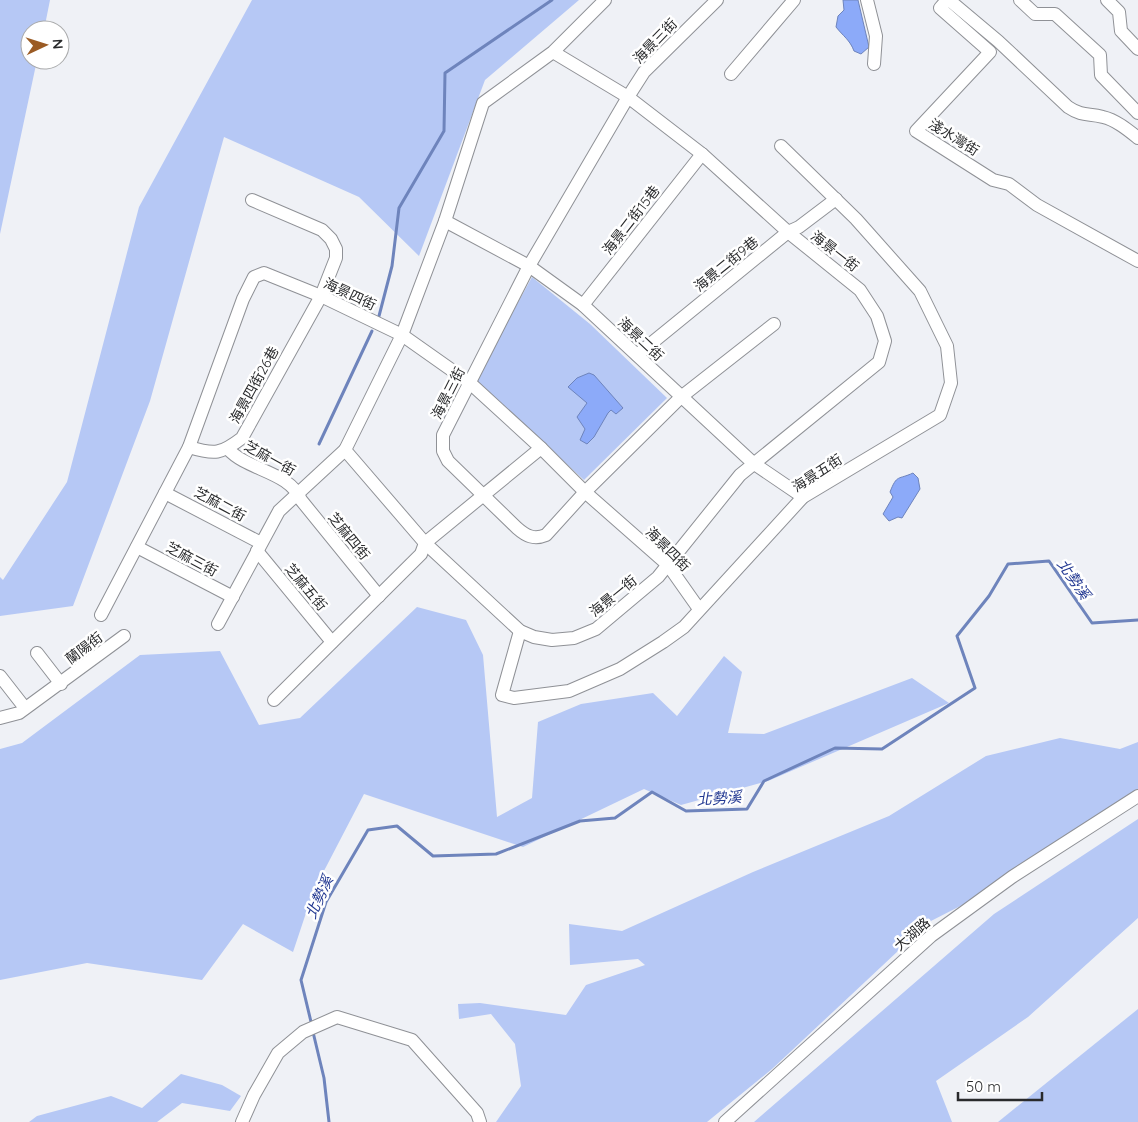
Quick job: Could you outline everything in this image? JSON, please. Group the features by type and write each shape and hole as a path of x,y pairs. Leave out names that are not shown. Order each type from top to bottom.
{"street":[{"path":"218,624 279,511 345,450 402,335 444,221 483,103 553,52 605,0"},
{"name":"海景三街","path":"717,0 644,72 529,266 443,435 444,451 448,461 526,536 539,538 546,536 585,492 681,398 774,324"},
{"path":"730,74 794,0"},
{"path":"867,0 876,36 874,64"},
{"path":"1020,0 1035,14 1055,14 1100,55 1101,76 1138,113"},
{"path":"1107,0 1119,12 1121,31 1138,48"},
{"name":"淺水灣街","path":"942,2 998,41 1068,107 1078,114 1102,116 1124,126 1138,138"},
{"name":"淺水灣街","path":"942,2 990,52 916,131 994,180 1009,184 1038,205 1138,261"},
{"name":"海景一街","path":"345,450 425,543 520,631 534,637 552,640 574,638 596,629 658,577 740,475 879,362 885,341 877,316 860,290 788,232 702,154 628,97 553,52"},
{"name":"海景五街","path":"520,631 502,695 514,698 563,693 620,669 684,627 802,497 940,414 951,383 947,346 920,291 836,199 781,146"},
{"name":"海景二街15巷","path":"583,305 702,154"},
{"name":"海景二街9巷","path":"637,355 788,232 799,227 836,199"},
{"name":"海景四街26巷","path":"228,449 242,438 321,296 336,258 336,249 331,239 322,230 252,200"},
{"name":"海景二街","path":"444,221 529,266 583,305 753,463 802,497"},
{"name":"海景四街","path":"101,616 189,447 244,299 254,278 264,273 321,296 402,335 470,383 541,448 585,492 668,565 699,609"},
{"path":"189,447 216,453 228,449"},
{"path":"274,700 420,554 425,543 541,448"},
{"name":"芝麻一街","path":"228,449 235,457 291,484 298,493"},
{"name":"芝麻二街","path":"165,492 259,547"},
{"name":"芝麻四街","path":"298,493 301,500 379,596"},
{"name":"芝麻三街","path":"137,547 233,597"},
{"name":"芝麻五街","path":"259,547 332,642"},
{"name":"蘭陽街","path":"0,718 20,712 61,684 124,636"},
{"name":"蘭陽街","path":"36,653 61,684"},
{"path":"0,676 25,708"},
{"name":"大湖路","path":"725,1122 931,936 1012,877 1138,796"},
{"path":"242,1122 254,1095 278,1053 305,1030 337,1017 412,1040 477,1113 480,1122"}],"shaded area":[{"path":"0,0 50,0 46,20 20,20 20,70 35,70 0,234"},
{"path":"252,0 579,0 485,80 419,256 359,197 224,137 150,401 73,606 0,616 0,577 3,580 67,482 139,207"},
{"path":"532,277 590,324 667,398 584,480 475,381"},
{"path":"417,607 466,620 483,655 497,817 532,798 538,722 581,704 653,693 677,716 724,656 742,672 728,733 764,734 912,678 949,703 768,781 681,805 644,789 523,847 364,794 313,892 293,952 243,924 202,980 87,963 0,980 0,749 22,743 140,655 220,651 259,725 300,718"},
{"path":"1060,738 1120,749 1138,742 1138,791 974,899 929,922 772,1069 707,1122 496,1122 521,1086 515,1044 491,1014 459,1019 458,1004 480,1003 566,1015 586,985 645,965 638,959 570,965 569,924 622,931 753,872 889,816 986,756"},
{"path":"1138,819 1138,918 1028,1017 936,1081 952,1122 754,1122 994,914"},
{"path":"1138,1009 1138,1122 998,1122"},
{"path":"181,1074 222,1085 241,1096 230,1111 182,1103 157,1122 29,1122 37,1116 111,1096 142,1108"}],"water":[{"path":"843,0 858,0 869,47 861,54 854,51 836,27 838,16 844,10"},
{"path":"589,373 594,375 623,408 616,414 611,410 608,413 594,437 587,444 580,440 585,429 577,417 587,403 568,387 577,378"},
{"path":"913,473 918,478 920,489 902,518 898,517 889,521 883,514 893,497 890,492 894,482 898,478"}],"waterway":[{"path":"379,316 392,266 399,208 444,131 445,73 552,0"},
{"path":"319,444 372,331"},
{"name":"北勢溪","path":"312,1026 301,980 326,902 368,830 397,826 433,856 496,854 580,821 615,818 652,792 686,811 747,809 764,781 835,748 882,749 975,688 957,636 989,596 1008,564 1049,561 1092,623 1138,620"},
{"name":"北勢溪","path":"313,1032 324,1078 329,1122"}]}
